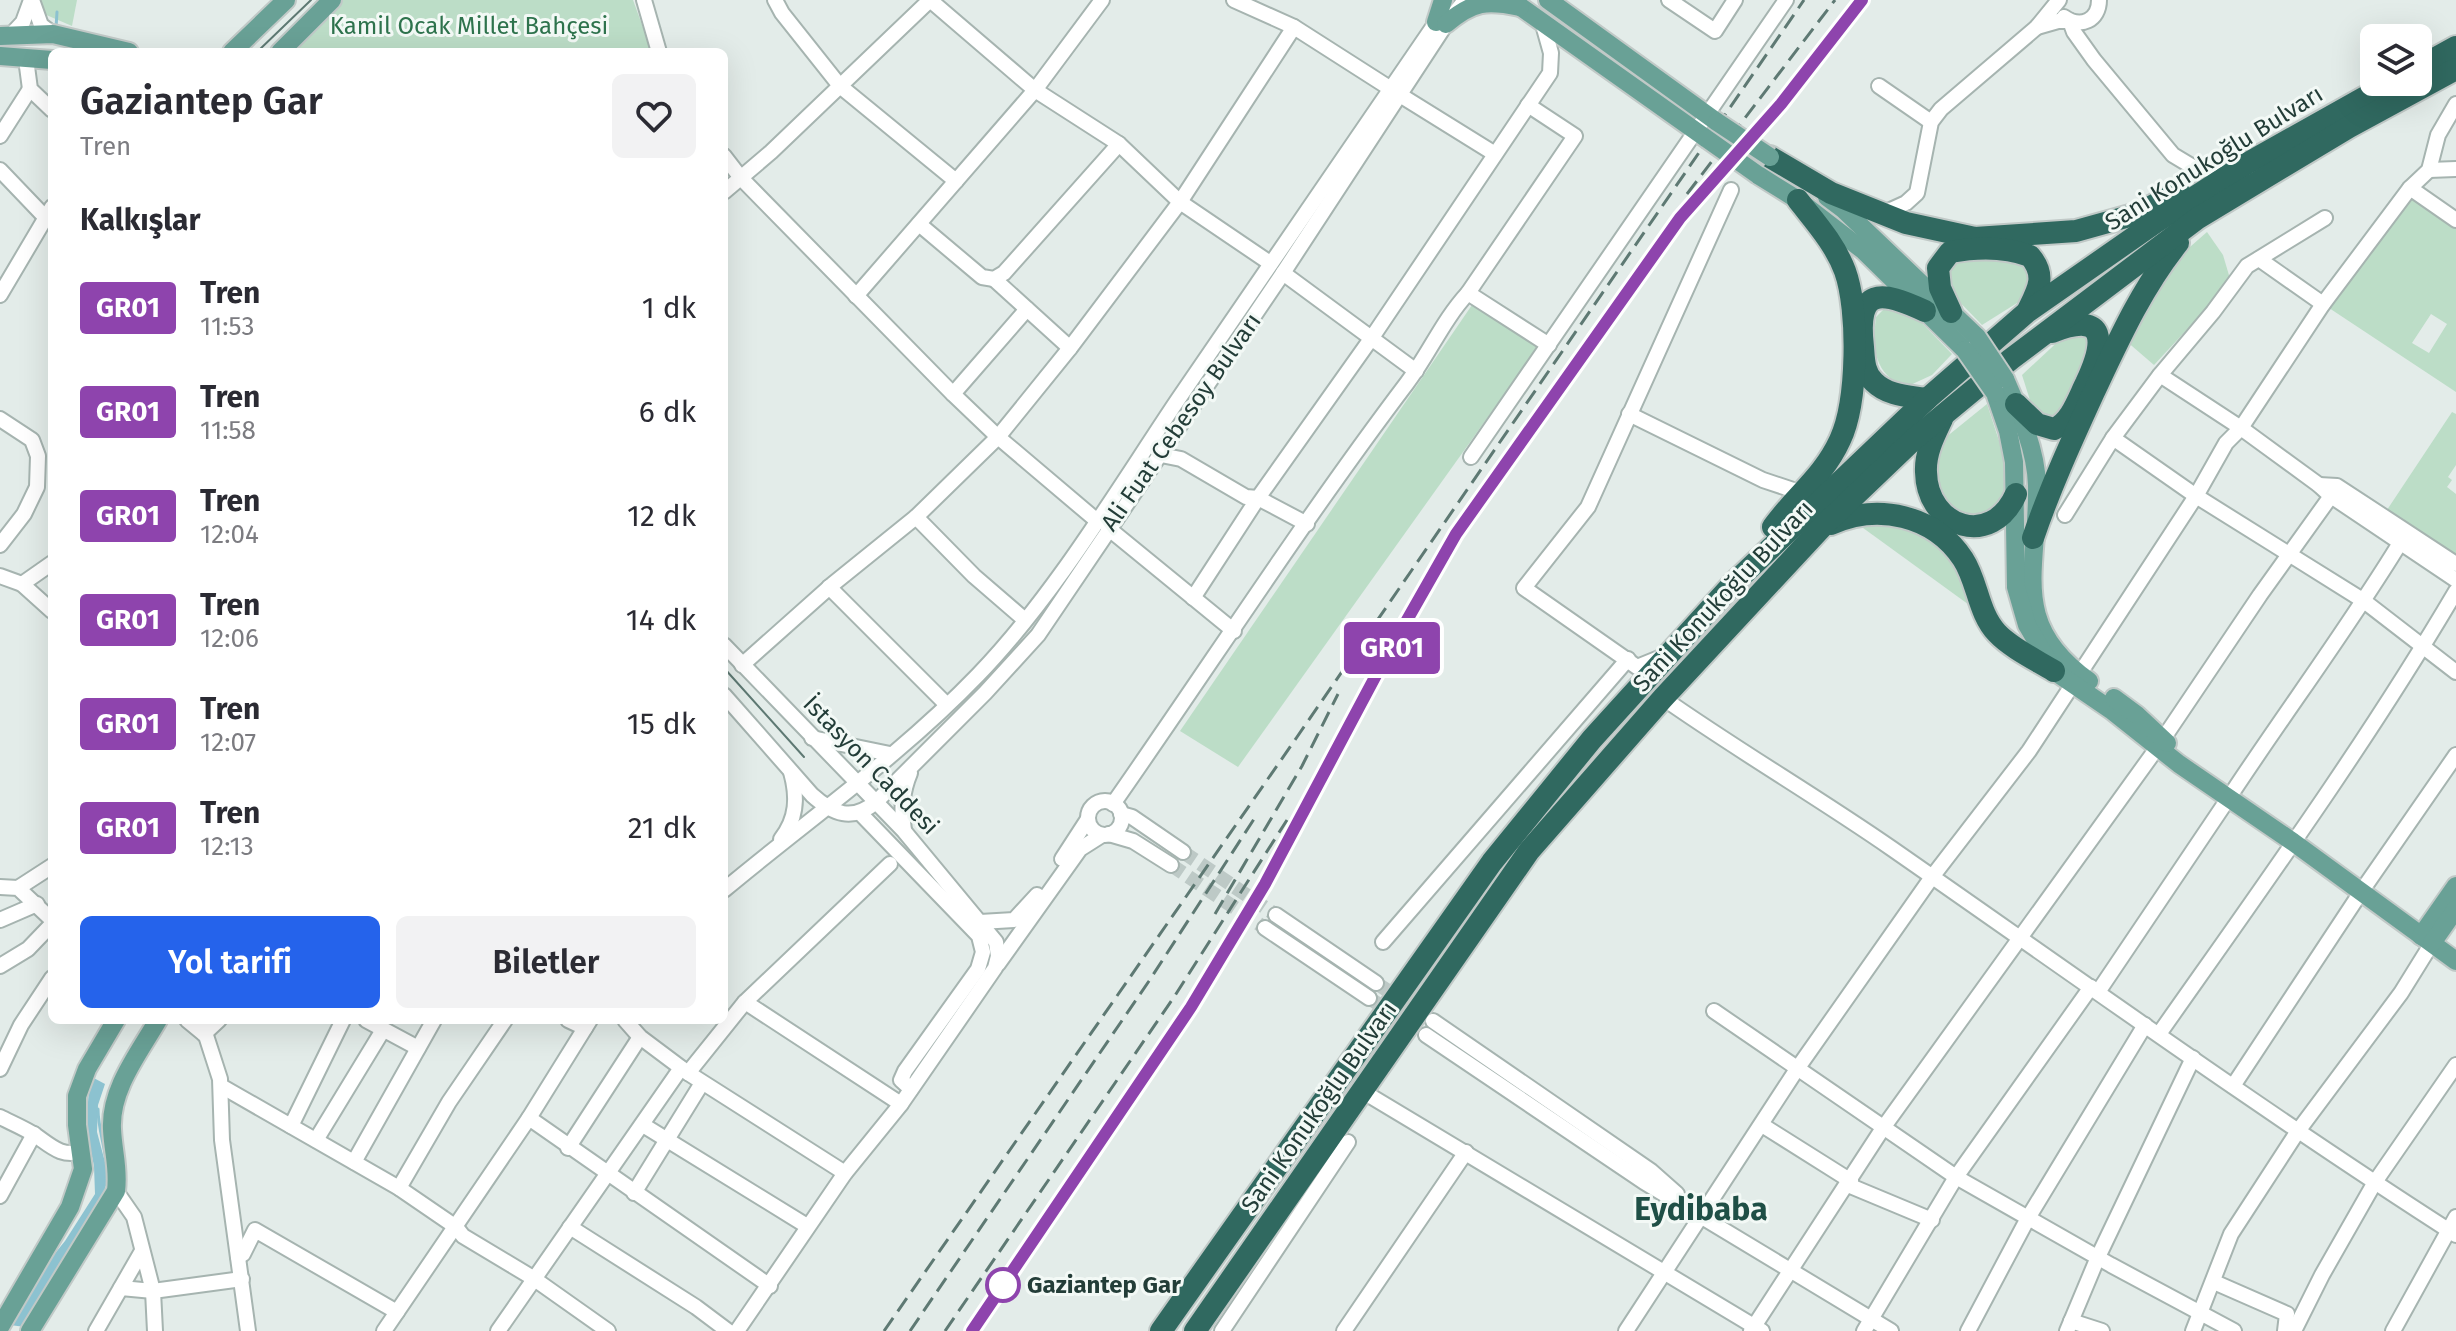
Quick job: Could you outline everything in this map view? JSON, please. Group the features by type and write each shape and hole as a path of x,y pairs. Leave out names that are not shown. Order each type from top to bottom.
{"highway":[{"path":"2432,60 2456,47"},
{"name":"Sani Konukoğlu Bulvarı","path":"1195,1331 1529,851 1663,698 1819,529 1913,440 2036,339 2198,218 2349,127 2456,69"},
{"name":"Sani Konukoğlu Bulvarı","path":"1161,1331 1492,862 1592,739 1732,585 1927,399 2027,312 2246,164 2367,96"},
{"path":"1764,166 1906,223 1975,238 2076,231 2137,214 2220,172 2246,164"},
{"path":"1732,585 1779,520 1819,477 1841,438 1851,396 1854,311 1845,272 1828,238 1798,200"},
{"path":"2033,538 2051,484 2120,336 2153,274 2198,218"},
{"path":"1951,312 1940,288 1938,268 1950,252 1973,247 2018,252 2030,256 2037,264 2041,275 2040,287 2027,312"},
{"path":"1925,311 1899,299 1882,297 1866,307 1860,326 1865,368 1875,383 1891,393 1927,399"},
{"path":"2016,404 2037,424 2054,429 2059,427 2075,405 2096,362 2100,343 2095,330 2088,325 2077,324 2036,339"},
{"path":"1944,415 1926,462 1928,490 1936,506 1958,524 1981,526 2010,508 2016,494"},
{"path":"1819,529 1852,515 1905,516 1927,525 1963,559 1986,617 1998,634 2054,671"}],"main road":[{"path":"234,48 286,0"},
{"path":"284,48 332,0"},
{"path":"1441,23 1443,0"},
{"path":"1548,0 1712,118 1798,200 1864,251 1925,311 1971,344"},
{"path":"1441,23 1474,5 1499,1 1518,4 1702,135 1843,209 1951,312 2000,386 2016,404 2033,459 2037,484 2031,594 2036,616 2058,654 2077,678 2161,743 2429,935 2456,961"},
{"path":"5,36 53,34 112,48"},
{"path":"0,56 48,60"},
{"path":"2000,386 2014,462 2016,587 2027,625 2054,671 2077,678"},
{"path":"2429,935 2456,886"},
{"path":"2429,935 2456,909"},
{"path":"2429,935 2456,948"},
{"path":"1,1329 70,1207 83,1169 77,1096 87,1069 114,1024"},
{"path":"30,1331 116,1191 119,1170 112,1128 115,1101 156,1024"}],"street":[{"path":"32,0 41,25 53,34"},
{"path":"5,36 23,22 32,0"},
{"path":"644,0 658,48"},
{"path":"775,0 840,86 956,181"},
{"path":"728,189 930,0 1035,90 1119,144 1180,202 1270,263"},
{"path":"856,296 1035,90 1102,0"},
{"path":"1234,0 1265,6 1495,154"},
{"path":"1441,23 1451,0"},
{"name":"Ali Fuat Cebesoy Bulvarı","path":"860,813 876,802 985,693 1038,635 1102,524 1161,455 1283,273 1441,23 1465,0"},
{"path":"1669,0 1715,31 1735,0"},
{"path":"1471,457 1702,135 1786,0"},
{"path":"2059,0 2061,11 2094,60 2173,155 2193,167 2220,172"},
{"path":"1884,213 1906,203 1917,193 1931,122 1958,92 1992,68 2037,27 2059,0"},
{"path":"2037,27 2058,21 2083,23 2100,7"},
{"path":"2094,60 2088,31 2100,7"},
{"path":"1193,598 1258,498 1373,336 1550,73 1551,53 1542,21"},
{"path":"742,665 829,587 916,517 998,437 1070,348 1180,202 1294,27"},
{"path":"26,59 34,94 48,106"},
{"path":"1879,86 1931,122"},
{"path":"728,887 826,808 946,704 977,675 1025,620 1102,524 1270,263 1395,92"},
{"path":"0,136 34,94"},
{"path":"1626,1331 1797,1069 1932,877 2029,751 2196,496 2226,443 2241,428 2323,304 2410,188 2429,170 2438,135 2456,104"},
{"path":"737,1331 770,1286 807,1226 901,1104 1080,849 1120,825 1117,809 1234,631 1575,136 1528,105"},
{"path":"994,279 1004,273 1119,144"},
{"path":"728,161 856,296 998,437 1234,631"},
{"path":"2429,170 2456,169"},
{"path":"0,170 48,212 0,295"},
{"path":"2410,188 2456,220"},
{"path":"1668,655 1637,667 1524,588 1588,507 1731,190"},
{"path":"2065,515 2113,438 2247,266 2325,218"},
{"path":"919,224 982,277 994,279 1070,348"},
{"path":"2259,259 2323,304"},
{"path":"1283,273 1373,336 1416,371"},
{"path":"1468,293 1549,345"},
{"path":"953,394 1027,309"},
{"path":"2160,375 2241,428 2331,496 2456,580"},
{"path":"1629,414 1763,480 1802,493"},
{"path":"0,419 32,440 45,456 37,487 24,514 0,545"},
{"path":"2113,438 2196,496 2364,601 2456,672"},
{"path":"1161,455 1181,459 1246,497 1258,498 1307,524"},
{"path":"2319,485 2337,486 2456,564"},
{"path":"1362,1091 1756,1329 1883,1128 2161,743 2331,496"},
{"path":"916,517 974,576 1025,620"},
{"path":"1868,1325 1956,1177 2095,990 2364,601 2400,543"},
{"path":"22,584 48,566"},
{"path":"0,576 22,584 48,607"},
{"path":"829,587 946,704"},
{"path":"2159,1034 2296,838 2422,648 2456,591"},
{"name":"İstasyon Caddesi","path":"728,649 904,831 996,942 998,956 995,968"},
{"path":"1383,942 1628,659"},
{"path":"1663,698 1932,877 2298,1131 2375,1182 2453,1227 2393,1331"},
{"path":"728,699 826,808"},
{"path":"812,738 890,754"},
{"path":"2233,1086 2456,755"},
{"path":"904,831 901,810 903,793 913,765"},
{"path":"774,849 794,816 795,787 789,768"},
{"path":"980,922 1014,920 1023,912 1088,819 1094,805 1105,801 1183,852"},
{"name":"İstasyon Caddesi","path":"826,808 843,813 860,813"},
{"path":"860,813 979,936 983,952 978,969 905,1071 901,1080 911,1089"},
{"path":"1088,819 1092,830 1133,841 1171,865"},
{"path":"728,1021 890,864"},
{"path":"0,887 18,888 48,869"},
{"path":"18,888 48,917"},
{"path":"0,920 37,904"},
{"path":"1276,915 1376,983"},
{"path":"0,966 28,949 48,926"},
{"path":"1265,928 1369,998"},
{"path":"2193,1331 2231,1234 2298,1131 2401,993 2429,935"},
{"path":"0,1069 21,1025 48,984"},
{"path":"745,1002 901,1104"},
{"path":"1714,1011 1956,1177 2234,1331"},
{"path":"291,1126 341,1024"},
{"path":"316,1140 374,1024"},
{"path":"376,1024 418,1048"},
{"path":"354,1162 432,1024"},
{"path":"399,1188 449,1102 502,1024"},
{"path":"384,1331 529,1118 588,1024"},
{"path":"629,1024 640,1037 684,1071 845,1173"},
{"path":"498,1331 643,1125 684,1071 726,1024"},
{"path":"1968,1331 2028,1218 2145,1025"},
{"path":"203,1027 221,1086 222,1140 248,1331"},
{"path":"1430,1028 1632,1174 1702,1215 1868,1325 1891,1331"},
{"path":"568,1148 640,1037"},
{"path":"2102,1331 2069,1326 2098,1257 2193,1058"},
{"path":"2294,1331 2375,1182 2456,1065"},
{"path":"634,1193 702,1083"},
{"path":"221,1086 399,1188 456,1227 463,1236 533,1278 608,1331"},
{"path":"0,1117 34,1134 59,1152 73,1154 82,1151"},
{"path":"529,1118 770,1286"},
{"path":"643,1125 807,1226"},
{"path":"1762,1125 1850,1183 1932,1220"},
{"path":"0,1196 34,1134"},
{"path":"1222,1331 1348,1142"},
{"path":"1344,1331 1466,1152"},
{"path":"116,1191 134,1217 153,1291 155,1331"},
{"path":"570,1227 696,1307 728,1331"},
{"path":"238,1257 243,1254 255,1230 397,1312"},
{"path":"96,1331 142,1251"},
{"path":"121,1288 153,1291 242,1279"},
{"path":"2214,1282 2287,1314 2285,1331"}],"green space":[{"path":"37,0 77,0 72,26 37,11"},
{"name":"Kamil Ocak Millet Bahçesi","path":"337,0 633,0 651,48 290,48"},
{"path":"2410,188 2456,220 2456,392 2323,304","holes":["2431,314 2447,324 2429,353 2412,343"]},
{"path":"2207,232 2223,255 2231,282 2154,365 2125,340 2174,261"},
{"path":"1955,257 2020,258 2033,273 2025,298 1982,325 1946,288 1946,266"},
{"path":"1889,304 1913,314 1952,354 1932,375 1906,387 1895,382 1881,368 1875,350 1876,317"},
{"path":"1472,305 1538,347 1238,767 1180,731"},
{"path":"2082,334 2093,344 2058,419 2035,416 2022,375 2065,335"},
{"path":"1987,404 2003,453 2008,494 1986,513 1967,515 1947,507 1933,470 1940,442"},
{"path":"2452,412 2456,414 2456,465 2448,477 2452,480 2447,487 2456,494 2456,564 2383,516"},
{"path":"1859,525 1906,525 1944,547 1957,568 1972,607"}],"water":[{"path":"90,1076 105,1084 98,1105 97,1132 106,1166 105,1195 54,1273 25,1327 10,1325 44,1267 95,1194 94,1166 86,1128"}],"waterway":[{"path":"56,28 57,12"},
{"path":"98,1109 106,1166 105,1185"}],"tunnel":[{"path":"1183,852 1276,915"},
{"path":"1171,865 1265,928"},
{"path":"1376,983 1423,1014"},
{"path":"1369,998 1426,1035"}],"tram line":[{"path":"261,48 311,0"},
{"path":"728,672 804,757"}],"railway":[{"path":"884,1331 1804,0"},
{"path":"1687,194 1835,0"},
{"path":"972,1331 1191,1007 1265,884 1382,664 1456,534 1680,218 1781,104 1862,0"},
{"path":"1215,914 1302,766 1338,694"},
{"path":"910,1331 1149,981 1256,816"},
{"path":"945,1331 1174,997 1287,820"}],"train":[{"name":"GR01","path":"972,1331 1191,1007 1265,884 1382,664 1456,534 1680,218 1781,104 1862,0"}],"place":[{"name":"Gaziantep Gar","path":"1003,1285"}],"district":[{"name":"Eydibaba","path":"1701,1209"}]}
